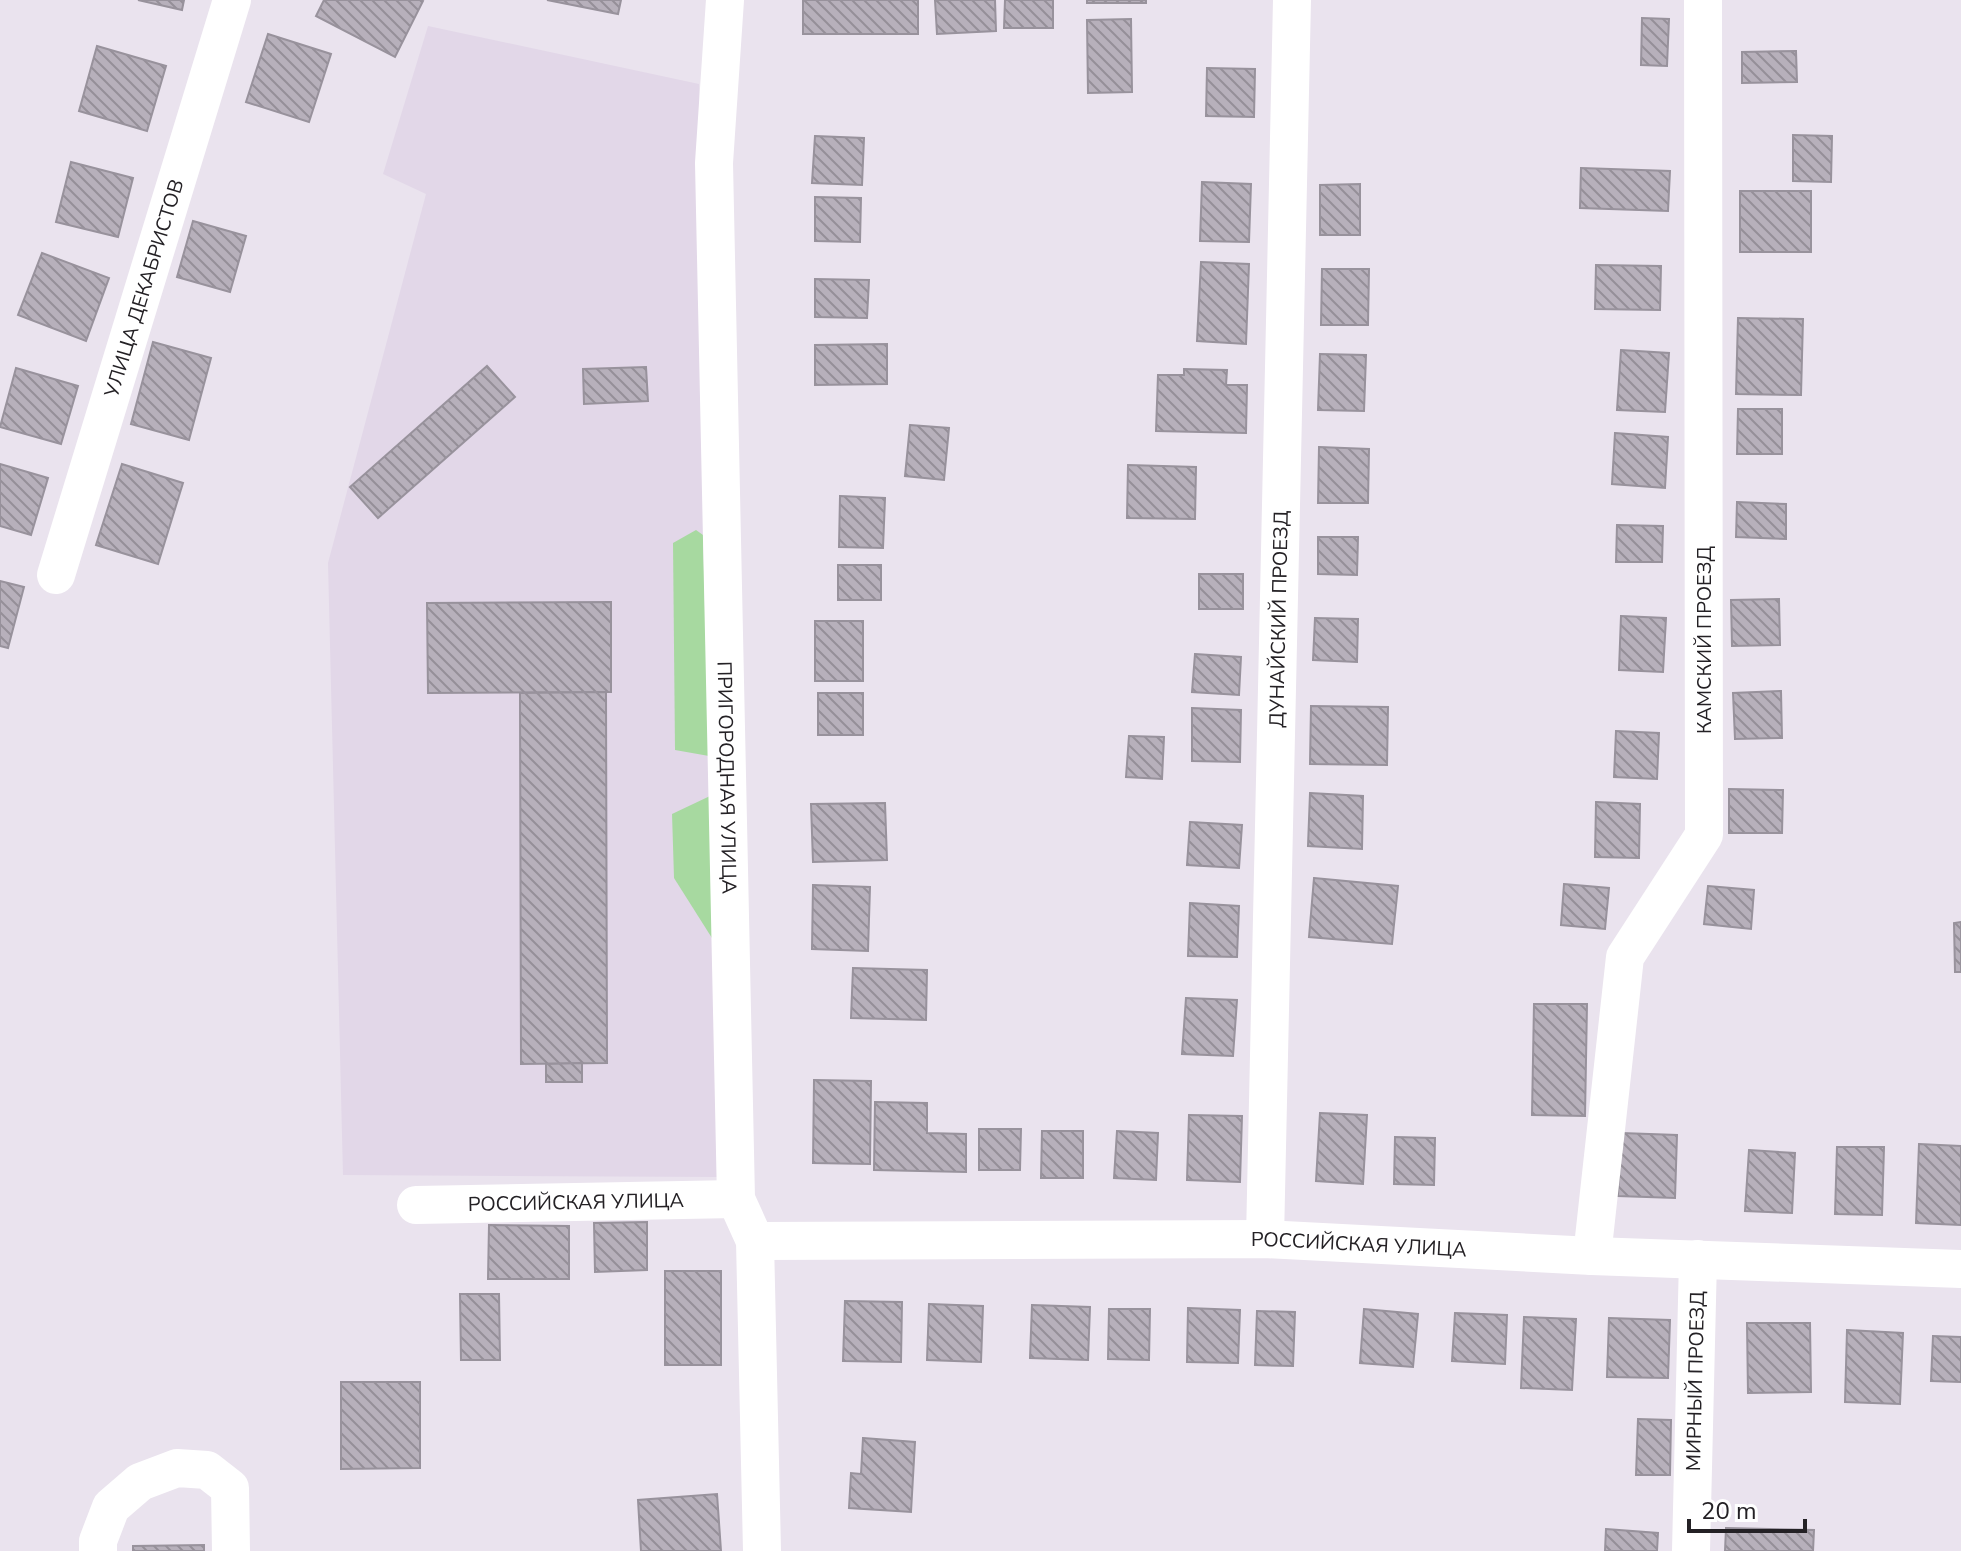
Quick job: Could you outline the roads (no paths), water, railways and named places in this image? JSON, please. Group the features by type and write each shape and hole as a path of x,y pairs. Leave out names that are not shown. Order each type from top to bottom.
{"street":[{"name":"УЛИЦА ДЕКАБРИСТОВ","path":"56,575 232,0"},
{"name":"ПРИГОРОДНАЯ УЛИЦА","path":"725,0 714,163 736,1199 755,1241 762,1551"},
{"name":"ДУНАЙСКИЙ ПРОЕЗД","path":"1265,1239 1292,0"},
{"name":"КАМСКИЙ ПРОЕЗД","path":"1592,1256 1625,957 1704,835 1703,0"},
{"name":"РОССИЙСКАЯ УЛИЦА","path":"416,1205 736,1199"},
{"name":"РОССИЙСКАЯ УЛИЦА","path":"755,1241 1265,1239 1592,1256 1961,1269"},
{"name":"МИРНЫЙ ПРОЕЗД","path":"1691,1551 1698,1259"},
{"path":"98,1551 98,1541 111,1507 140,1482 177,1468 207,1470 230,1488 231,1551"}]}
